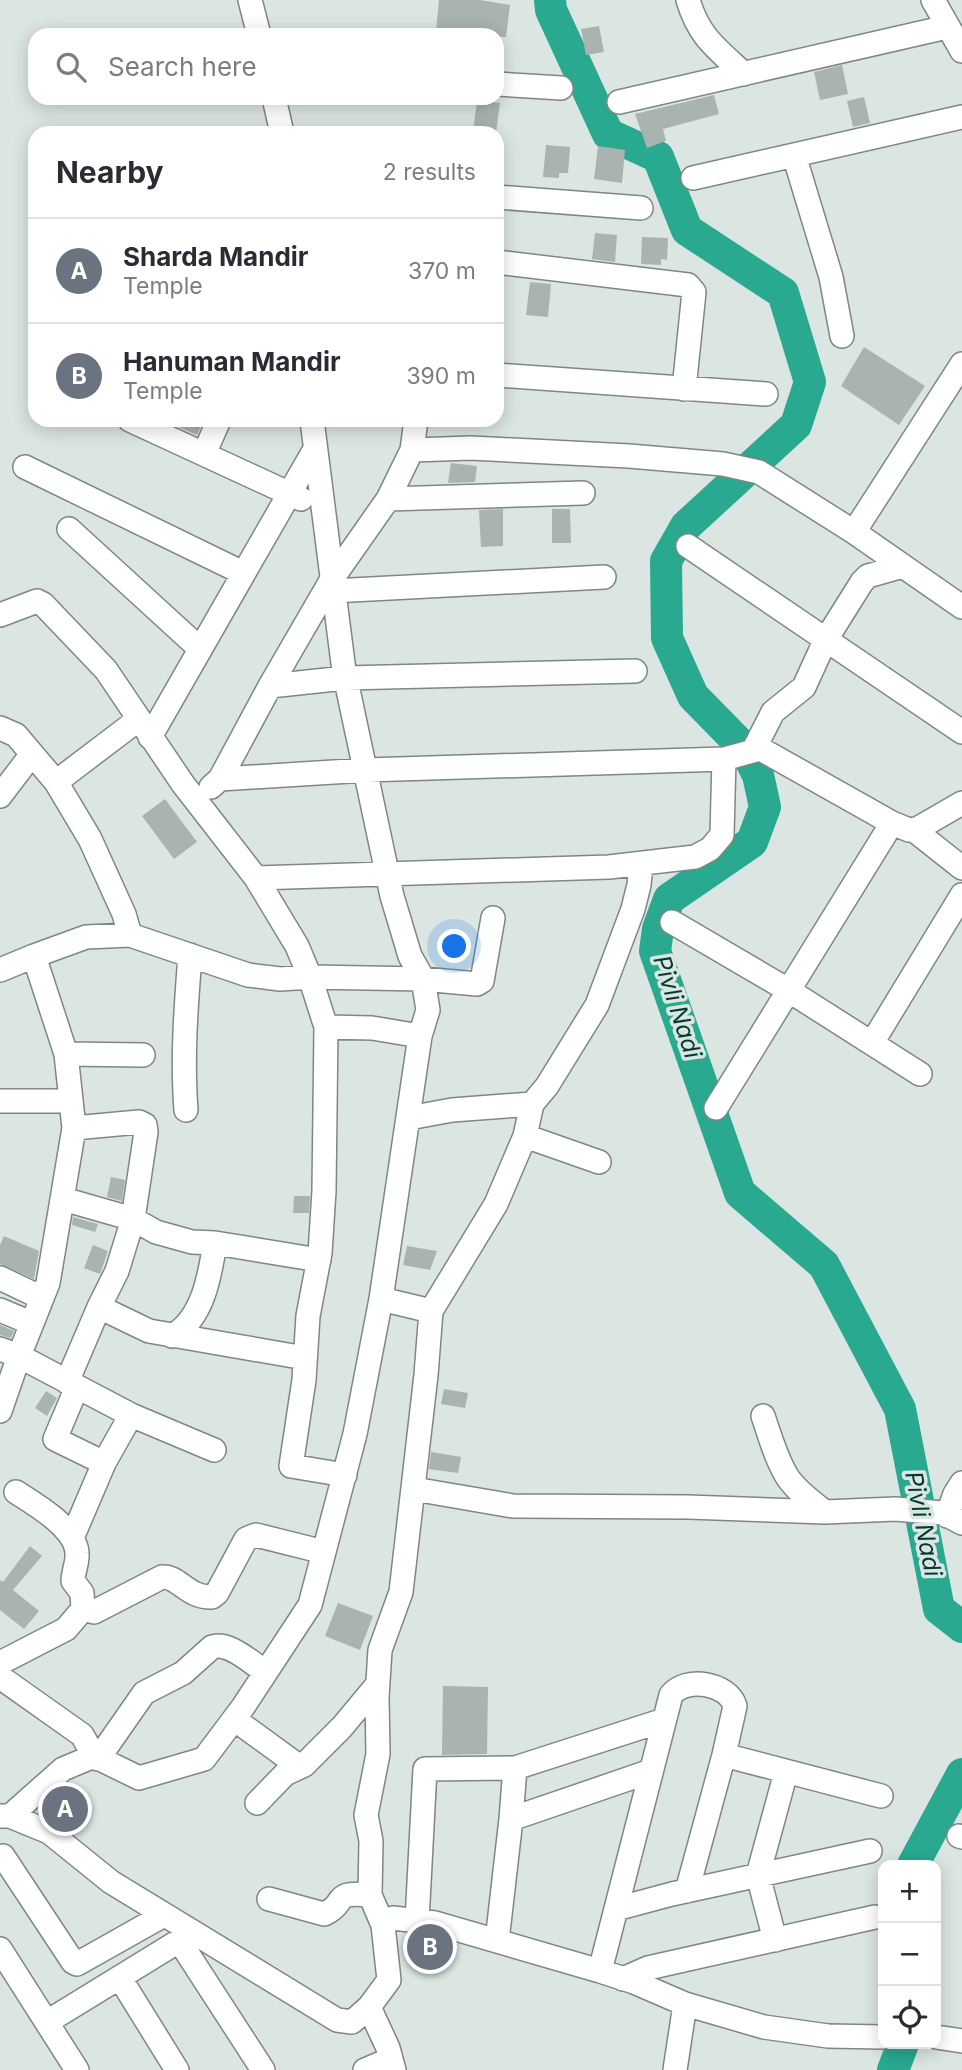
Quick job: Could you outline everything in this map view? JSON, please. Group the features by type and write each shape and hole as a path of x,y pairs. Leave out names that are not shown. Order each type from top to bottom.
{"street":[{"path":"250,0 256,28"},
{"path":"688,0 695,22 703,35 744,74"},
{"path":"933,0 962,51"},
{"path":"619,102 947,27"},
{"path":"504,84 561,88"},
{"path":"276,105 280,126"},
{"path":"693,178 962,117"},
{"path":"794,155 831,277 842,336"},
{"path":"504,198 640,208"},
{"path":"504,263 688,285 694,292 684,389"},
{"path":"854,532 962,364"},
{"path":"504,376 766,394"},
{"path":"145,427 323,508"},
{"path":"204,454 216,427"},
{"path":"0,1677 82,1735 96,1758 139,1777 204,1759 310,1605 345,1475 382,1299 420,1036 428,1010 423,979 411,956 392,896 345,678 313,427"},
{"path":"196,799 220,779 270,686 388,499 412,450 415,427"},
{"path":"412,450 471,448 723,464 759,472 902,566 959,598"},
{"path":"56,782 145,728 199,648 315,449"},
{"path":"25,467 243,573"},
{"path":"388,499 583,493"},
{"path":"69,529 199,648"},
{"path":"688,546 962,732"},
{"path":"256,878 609,867 695,857 717,844 724,827 740,754 773,712 804,687 825,641 862,582 868,576 902,566"},
{"path":"332,585 604,577"},
{"path":"0,615 37,601 43,604 106,670 196,799 256,878 297,946 310,977 327,1027 324,1191 319,1260 308,1316 306,1358 291,1466 345,1475"},
{"path":"270,686 345,678 635,671"},
{"path":"0,728 16,735 56,782 90,839 124,914 130,935"},
{"path":"0,796 32,754"},
{"path":"220,779 740,754 903,827 962,868"},
{"path":"716,1108 788,990 903,827 962,803"},
{"path":"5,1816 49,1832 111,1882 337,2020 352,2022 369,2007 388,1980 383,1925 370,1895 371,1841 366,1815 378,1754 377,1685 380,1650 401,1592 431,1311 496,1204 525,1136 532,1104 547,1086 597,1005 633,909 639,885 640,864"},
{"path":"872,1043 962,895"},
{"path":"0,970 86,937 130,935 248,975 280,979 423,979 480,984 493,918"},
{"path":"672,922 788,990 920,1074"},
{"path":"186,1110 183,1064 190,955"},
{"path":"0,1411 9,1352 31,1323 48,1283 74,1128 66,1054 34,956"},
{"path":"327,1027 372,1028 420,1036"},
{"path":"66,1054 143,1055"},
{"path":"0,1101 71,1101"},
{"path":"409,1118 452,1110 532,1104"},
{"path":"74,1128 139,1122 145,1125 146,1132 133,1219 117,1272 99,1307 55,1439 104,1463"},
{"path":"525,1136 599,1162"},
{"path":"63,1199 133,1219 156,1232 192,1242 215,1243 319,1260"},
{"path":"172,1336 188,1324 196,1310 210,1272 215,1243"},
{"path":"0,1278 42,1298"},
{"path":"382,1299 431,1311"},
{"path":"99,1307 149,1331 306,1358"},
{"path":"0,1310 31,1323"},
{"path":"9,1352 131,1415 214,1450"},
{"path":"72,1538 104,1463 131,1415"},
{"path":"763,1416 780,1463 789,1479 825,1512"},
{"path":"414,1489 513,1506 688,1507 825,1512 895,1508 951,1517 955,1494 962,1483"},
{"path":"0,1663 66,1629 83,1609 82,1593 73,1581 78,1555 72,1538 49,1513 16,1492"},
{"path":"83,1609 94,1612 167,1576 189,1592 212,1597 217,1593 246,1539 256,1535 324,1552"},
{"path":"5,1816 62,1769 96,1758 144,1693 183,1673 212,1647 226,1647 266,1672"},
{"path":"257,1803 285,1774 300,1767 342,1727 377,1685"},
{"path":"600,1971 671,1695 682,1685 709,1686 721,1690 733,1699 735,1706 687,1891"},
{"path":"234,1719 300,1767"},
{"path":"417,1921 425,1769 515,1768 664,1720"},
{"path":"724,1755 881,1796"},
{"path":"496,1941 515,1768"},
{"path":"511,1819 651,1771"},
{"path":"775,1940 758,1875 786,1772"},
{"path":"616,1909 870,1851"},
{"path":"3,1856 73,1962 78,1964 164,1915"},
{"path":"269,1899 324,1914 330,1912 345,1895 370,1895"},
{"path":"623,1979 648,1968 875,1917"},
{"path":"383,1925 393,1918 435,1923 600,1971 685,2004 764,2027 828,2036 878,2037"},
{"path":"47,2022 174,1944 182,1945 263,2070"},
{"path":"0,1949 77,2070"},
{"path":"120,1978 177,2070"},
{"path":"675,2070 685,2004"},
{"path":"365,2070 392,2064 369,2007"},
{"path":"941,2038 962,2041"}],"building":[{"path":"439,0 480,0 510,5 506,37 504,28 436,28"},
{"path":"599,26 604,52 586,55 581,29"},
{"path":"842,65 848,94 820,100 814,72"},
{"path":"714,95 719,114 663,129 666,141 647,148 635,114"},
{"path":"864,97 870,123 853,127 847,101"},
{"path":"476,105 500,105 497,126 474,126"},
{"path":"546,145 570,147 568,173 559,173 559,178 543,177"},
{"path":"598,146 625,150 622,183 594,179"},
{"path":"595,233 617,235 615,262 592,259"},
{"path":"642,237 668,238 667,260 661,259 661,265 641,264"},
{"path":"530,282 551,284 548,317 526,315"},
{"path":"864,347 925,386 899,425 841,386"},
{"path":"179,427 201,427 197,435"},
{"path":"451,463 477,466 475,482 448,483"},
{"path":"503,509 503,546 481,547 479,510"},
{"path":"552,509 570,509 571,543 552,543"},
{"path":"165,799 197,842 174,859 142,816"},
{"path":"111,1177 125,1180 122,1201 107,1197"},
{"path":"294,1196 310,1196 309,1213 293,1213"},
{"path":"73,1217 98,1224 95,1232 72,1225"},
{"path":"4,1236 39,1251 34,1279 0,1264 0,1245"},
{"path":"93,1245 108,1251 100,1274 84,1268"},
{"path":"407,1246 437,1251 430,1270 403,1265"},
{"path":"0,1325 14,1331 11,1338 0,1335"},
{"path":"444,1389 468,1393 465,1408 441,1404"},
{"path":"46,1391 57,1398 47,1416 35,1408"},
{"path":"431,1452 461,1457 458,1473 429,1469"},
{"path":"30,1546 42,1556 13,1590 39,1611 24,1629 0,1610 0,1580 3,1582"},
{"path":"338,1603 373,1616 360,1650 325,1636"},
{"path":"443,1686 488,1687 487,1754 442,1755"}],"waterway":[{"name":"Pivli Nadi","path":"550,0 551,10 608,134 658,157 687,230 783,293 810,382 796,425 686,526 666,561 667,638 693,696 745,749 758,775 765,807 752,842 669,899 658,929 655,951 740,1193 824,1265 900,1409 939,1609 962,1627"},
{"name":"Pivli Nadi","path":"916,1860 962,1774"},
{"name":"Pivli Nadi","path":"893,2070 901,2049"}],"place":[{"name":"Sharda Mandir","path":"65,1809"},
{"name":"Hanuman Mandir","path":"430,1947"}]}
